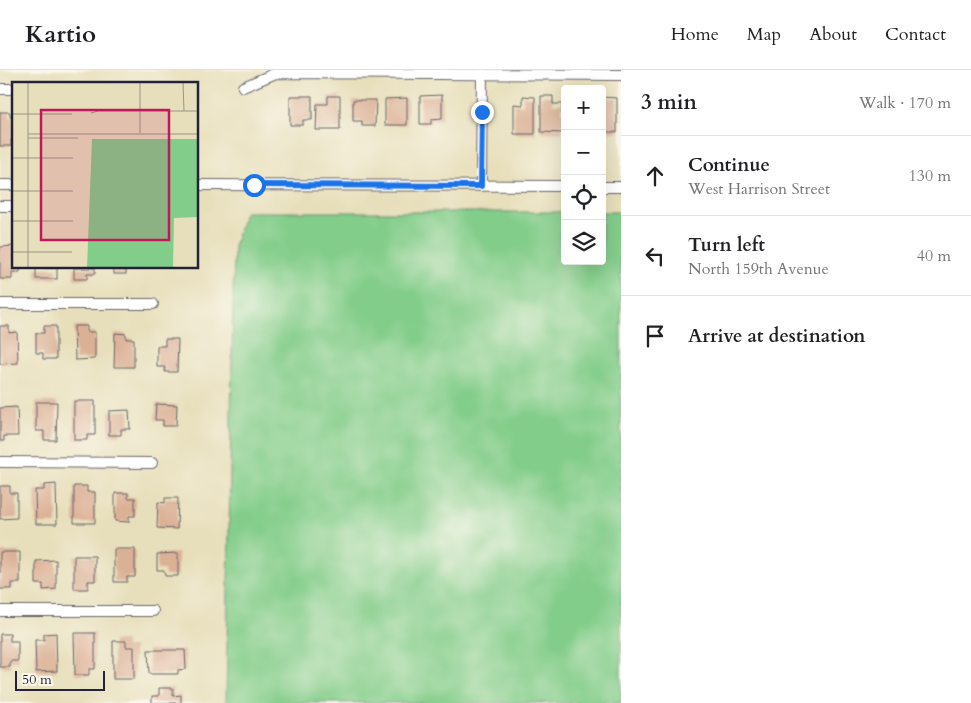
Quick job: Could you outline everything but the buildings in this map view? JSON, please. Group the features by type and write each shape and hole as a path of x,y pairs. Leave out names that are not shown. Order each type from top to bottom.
{"street":[{"path":"481,186 482,72"},
{"path":"242,87 276,73 482,72 621,75"},
{"path":"199,184 561,186"},
{"path":"606,187 621,187"},
{"path":"0,304 153,304"},
{"path":"0,462 152,463"},
{"path":"0,611 153,611"}],"green space":[{"path":"245,212 561,212 561,265 606,265 606,212 621,212 621,703 226,703 234,246"}],"route":[{"path":"254,185 481,186 482,112"}]}
